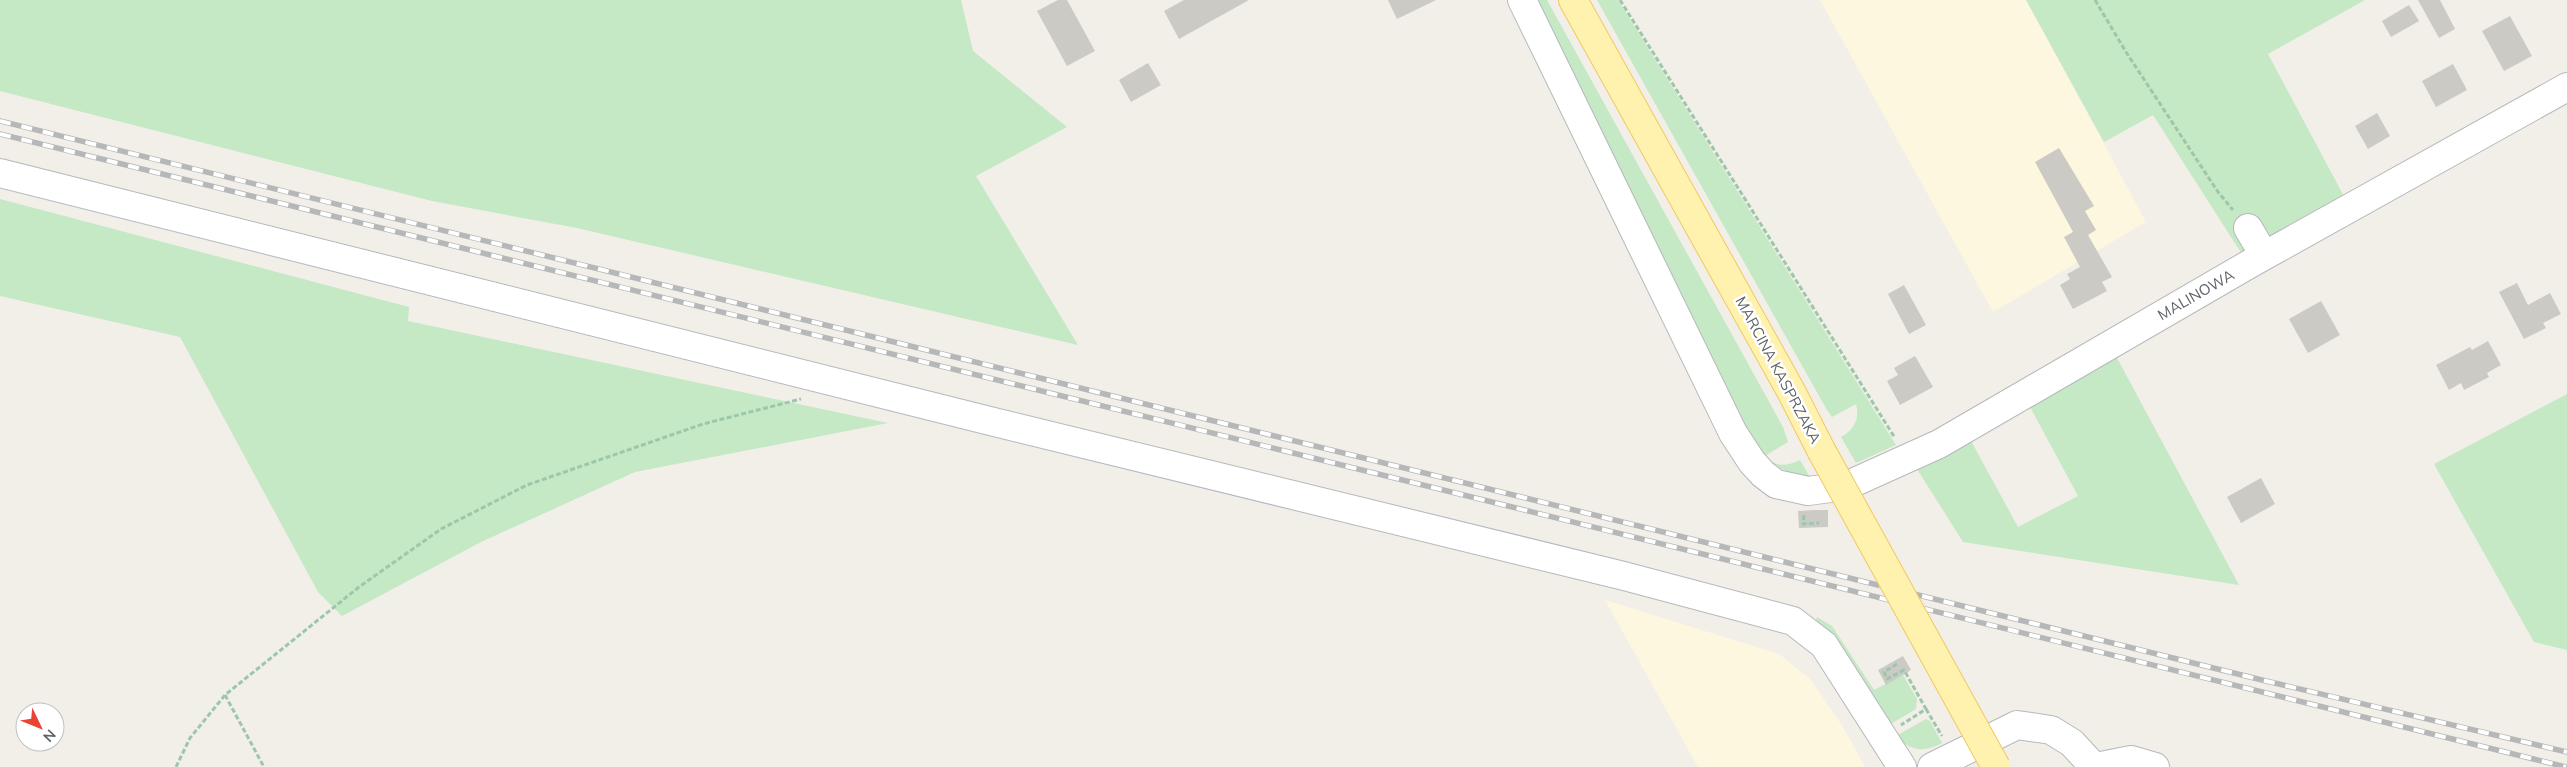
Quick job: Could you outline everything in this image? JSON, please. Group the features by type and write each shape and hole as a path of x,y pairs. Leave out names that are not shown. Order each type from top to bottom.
{"main road":[{"name":"MARCINA KASPRZAKA","path":"1573,0 1792,393 1821,450 1996,767"}],"street":[{"name":"MALINOWA","path":"1522,0 1733,433 1762,474 1776,484 1808,491 1820,491 1846,486 1939,444 2264,255 2567,87"},
{"path":"0,173 990,421 1624,576 1793,621 1824,645 1902,767"},
{"path":"2248,228 2264,255"},
{"path":"1932,767 2017,725 2051,730 2072,743 2095,767 2131,760 2155,767"}],"path":[{"path":"1620,0 1896,441"},
{"path":"2095,0 2126,52 2218,192 2248,228"},
{"path":"176,767 190,738 225,695 359,586 441,529 527,485 703,424 806,398"},
{"path":"1808,515 1802,515 1803,524 1819,523"},
{"path":"1897,664 1884,672 1887,679 1904,670 1943,738 1948,736"},
{"path":"225,695 264,767"},
{"path":"1883,736 1926,709"}],"shaded area":[{"path":"1820,0 2026,0 2146,222 1993,312"},
{"path":"1605,600 1779,654 1811,680 1843,727 1865,767 1698,767"}],"green space":[{"path":"0,0 961,0 973,51 1067,127 976,176 1078,345 577,228 432,201 0,91"},
{"path":"1533,0 1547,0 1783,427 1788,442 1766,457 1751,443"},
{"path":"1597,0 1618,0 1896,445 1856,463 1841,437 1855,423 1857,414 1856,404 1832,417 1827,410"},
{"path":"2026,0 2365,0 2268,54 2347,202 2245,259 2153,115 2104,142"},
{"path":"0,199 409,307 408,321 888,423 635,472 481,542 342,616 318,592 180,337 0,296"},
{"path":"2116,356 2239,585 1963,542 1917,469 1971,441 2018,527 2078,496 2029,405"},
{"path":"2567,394 2567,650 2534,642 2434,464"},
{"path":"1800,460 1811,479 1792,473 1773,463 1791,464"},
{"path":"1817,617 1832,626 1874,690 1903,675 1917,699 1916,709 1889,725 1831,634 1816,620"},
{"path":"1926,719 1930,721 1942,743 1929,748 1918,749 1907,745 1896,736"}],"building":[{"path":"1058,0 1067,0 1095,51 1067,66 1037,11"},
{"path":"1184,0 1249,0 1179,39 1164,11"},
{"path":"1388,0 1436,0 1397,19"},
{"path":"2418,0 2440,0 2455,29 2439,38"},
{"path":"2409,5 2419,21 2391,37 2382,21"},
{"path":"2510,16 2532,56 2504,71 2482,31"},
{"path":"1148,63 1161,85 1131,102 1119,80"},
{"path":"2453,64 2467,90 2436,107 2422,81"},
{"path":"2377,113 2390,136 2368,149 2355,126"},
{"path":"2059,148 2094,206 2085,211 2096,230 2088,235 2112,277 2102,282 2107,291 2073,309 2060,285 2070,279 2067,274 2080,267 2064,237 2073,232 2035,162"},
{"path":"2517,283 2528,305 2550,293 2561,314 2543,323 2546,328 2524,339 2499,292"},
{"path":"1904,285 1926,325 1909,334 1888,294"},
{"path":"2321,301 2340,335 2308,353 2289,319"},
{"path":"2488,341 2501,365 2487,373 2489,377 2464,390 2461,383 2449,390 2436,365 2470,347 2472,350"},
{"path":"1915,356 1933,387 1900,405 1887,381 1898,375 1894,368"},
{"path":"2261,478 2275,504 2241,523 2227,497"},
{"path":"1828,510 1828,527 1799,528 1798,511"},
{"path":"1903,656 1911,670 1886,685 1878,670"}],"railway":[{"path":"0,121 2266,681 2567,752"},
{"path":"0,134 2566,767"}]}
